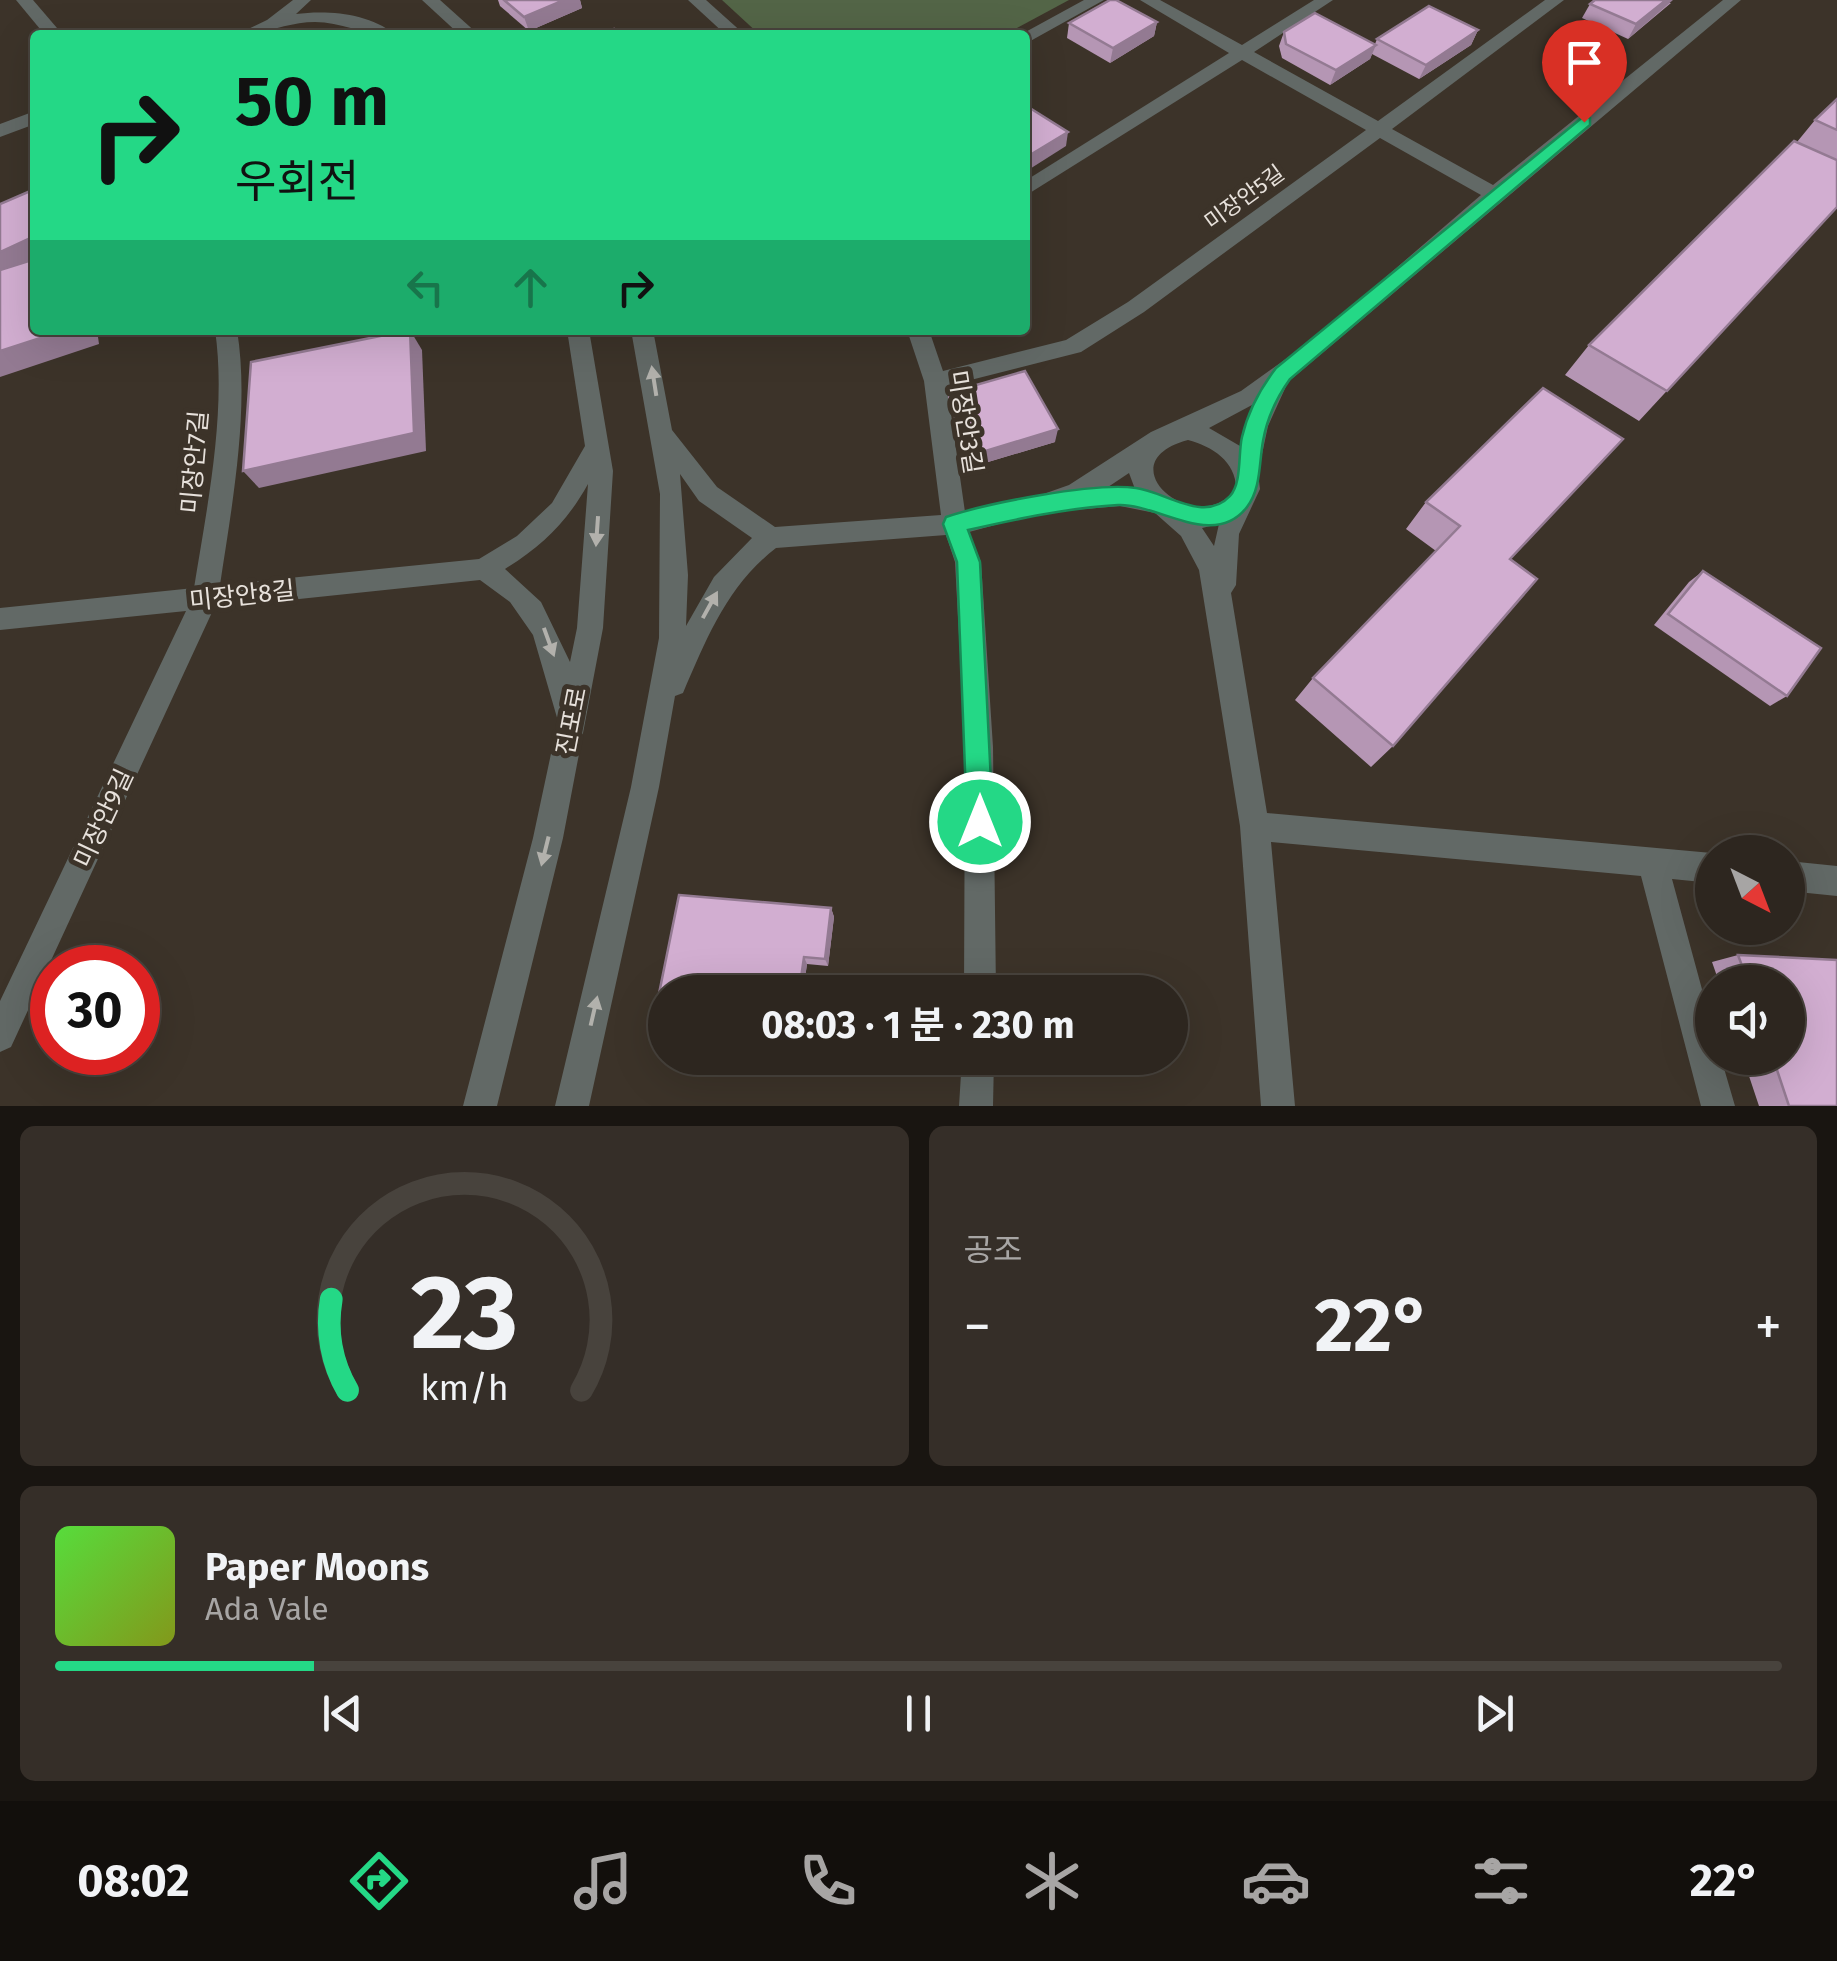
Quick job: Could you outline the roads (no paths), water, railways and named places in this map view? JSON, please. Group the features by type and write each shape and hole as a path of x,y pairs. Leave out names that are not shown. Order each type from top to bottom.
{"street":[{"path":"24,0 50,30"},
{"path":"273,24 303,0"},
{"path":"348,0 382,30"},
{"path":"430,0 465,30"},
{"path":"450,0 468,30"},
{"path":"696,0 730,30"},
{"path":"1030,35 1096,0"},
{"path":"1148,0 1494,194"},
{"path":"1030,187 1324,0"},
{"name":"미장안5길","path":"935,381 1073,346 1136,307 1556,0"},
{"path":"656,725 713,598 730,571 770,538 954,524 1066,497 1102,480 1171,433 1219,416 1283,374 1494,194 1734,0"},
{"path":"257,30 317,16 378,30"},
{"path":"0,131 30,119"},
{"name":"미장안7길","path":"205,599 220,502 231,362 227,335"},
{"name":"진포로","path":"480,1106 548,838 590,628 601,472 579,335"},
{"path":"572,1106 672,638 672,494 643,335"},
{"name":"미장안3길","path":"920,335 935,381 954,524 968,562 979,747 980,975"},
{"path":"1222,610 1227,534 1246,476 1257,423 1267,395 1283,374"},
{"path":"662,432 708,494 770,538"},
{"path":"1171,433 1204,434 1220,440 1242,462 1246,476"},
{"path":"483,569 526,543 561,510 597,447"},
{"path":"1146,448 1140,461 1140,475 1165,507 1191,527 1208,556 1222,610 1255,826 1278,1106"},
{"path":"1030,506 1120,496 1210,516 1238,502"},
{"path":"483,569 506,580 542,621 563,679 569,731"},
{"name":"미장안8길","path":"0,619 483,569"},
{"name":"미장안9길","path":"0,1036 205,599"},
{"path":"1255,826 1695,866"},
{"path":"1652,861 1718,1106"},
{"path":"1805,878 1837,882"},
{"path":"976,1106 977,1075"}]}
